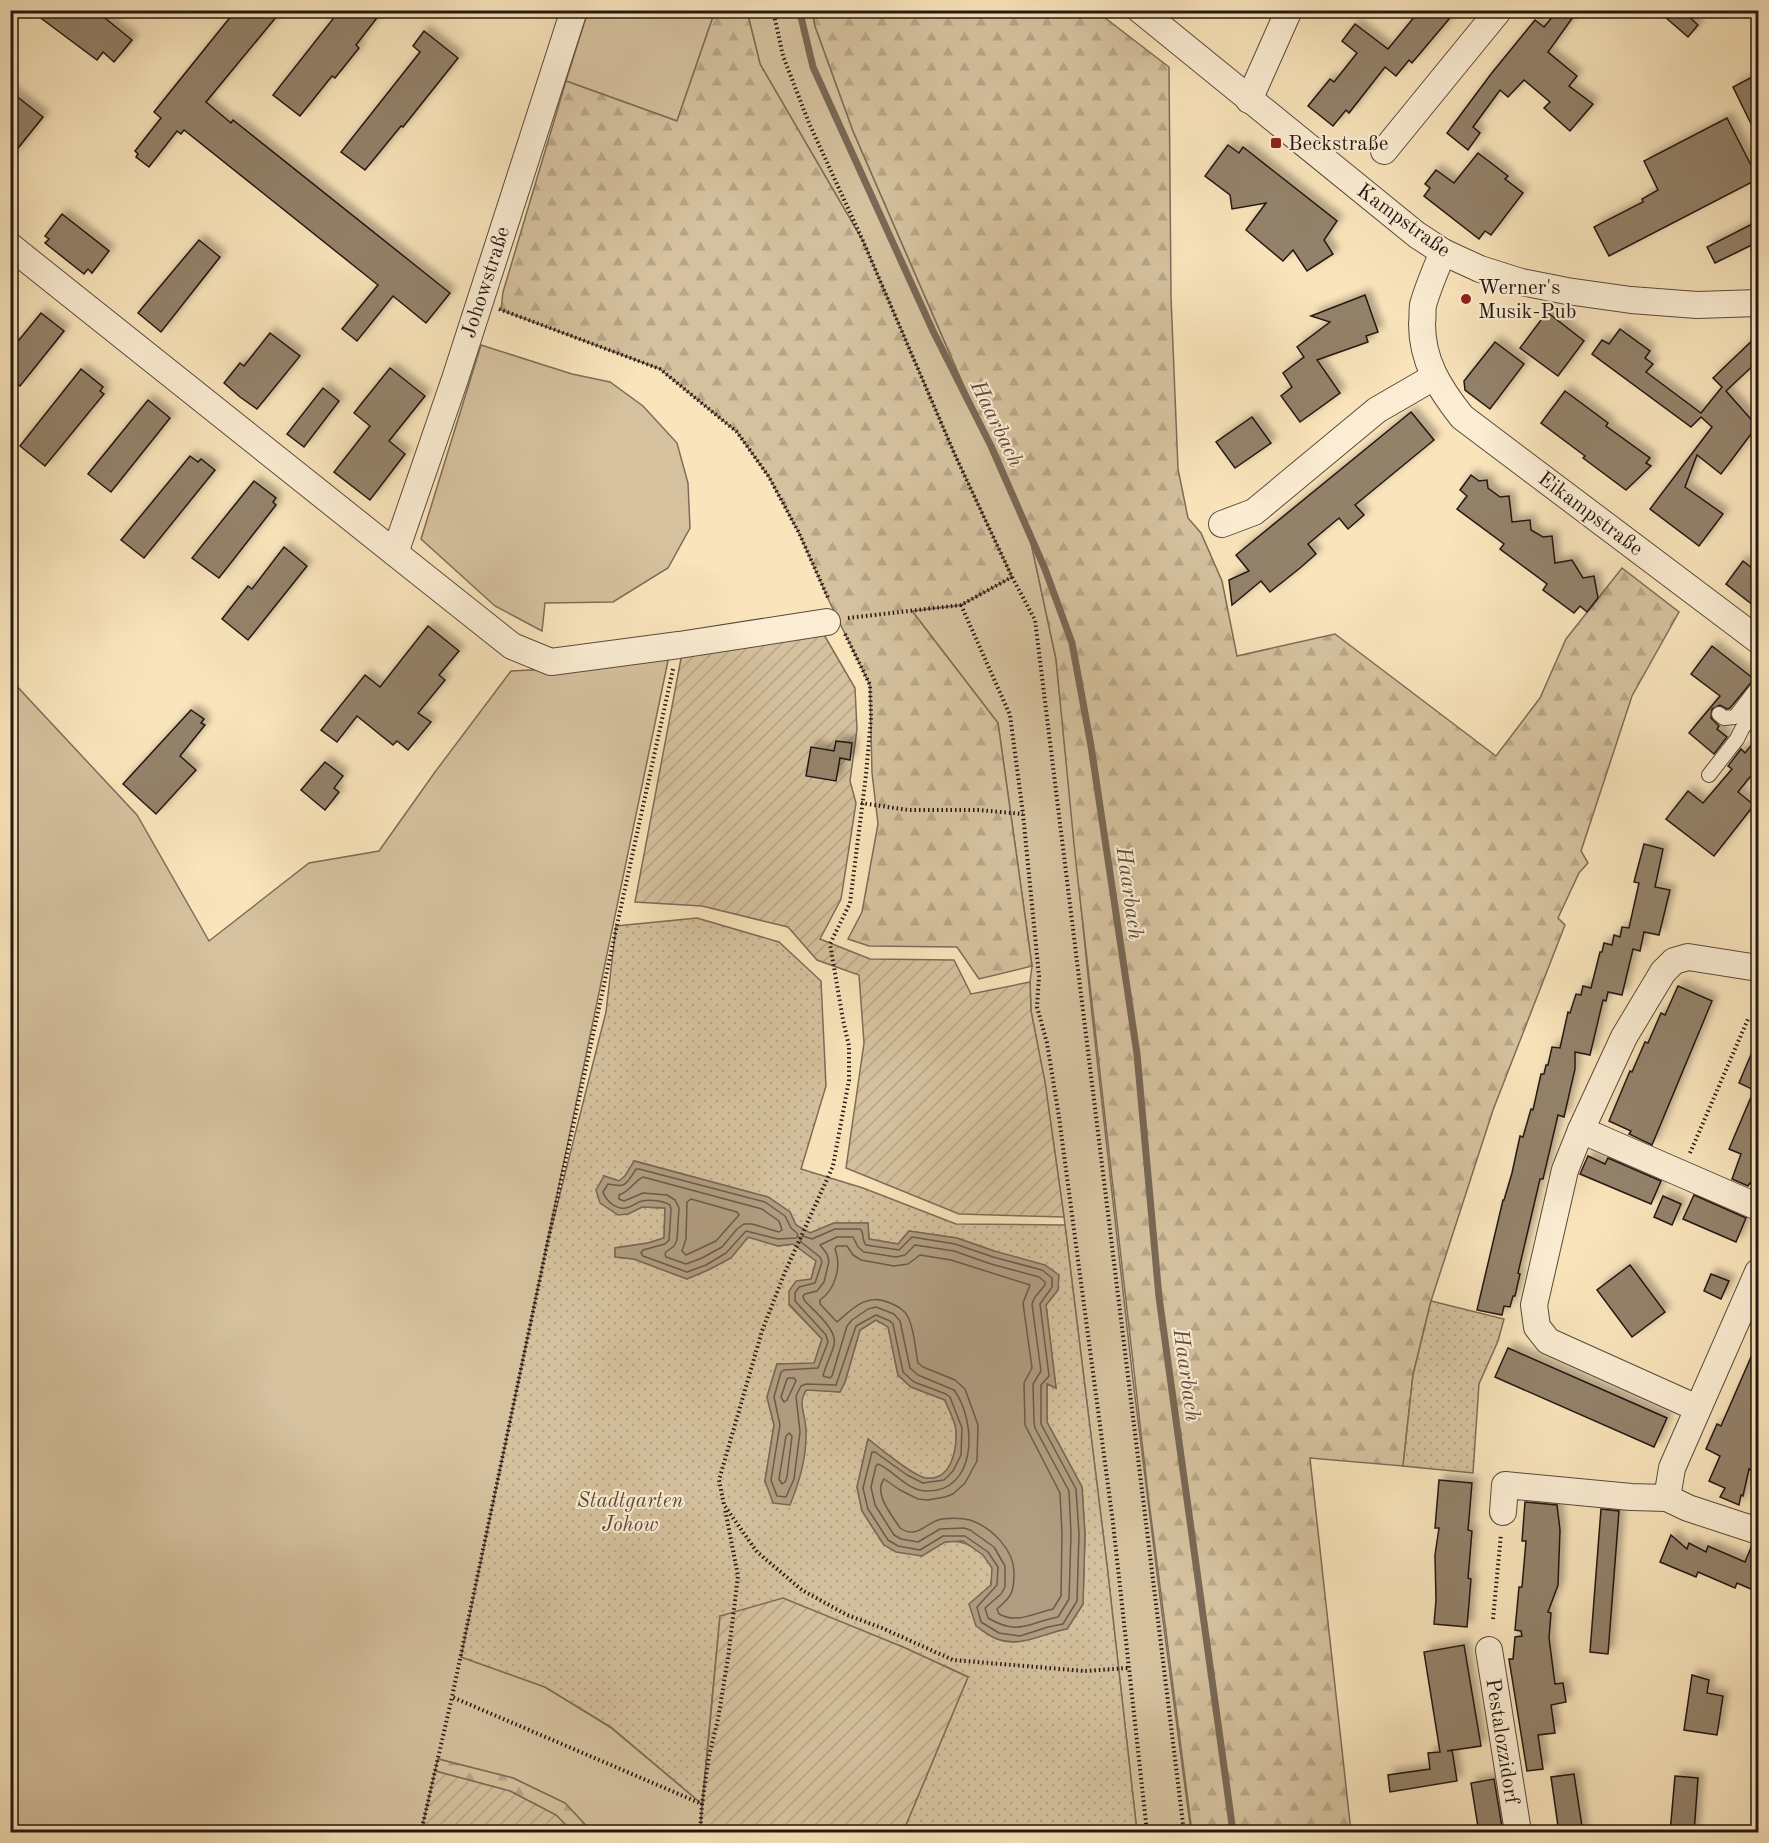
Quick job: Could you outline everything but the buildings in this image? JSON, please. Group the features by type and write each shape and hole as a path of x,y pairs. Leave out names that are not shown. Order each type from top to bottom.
{"street":[{"name":"Johowstraße","path":"395,553 455,379 574,10"},
{"name":"Kampstraße","path":"1140,10 1417,235 1443,252 1480,269 1521,282 1567,291 1631,300 1697,305 1758,303"},
{"path":"1249,100 1289,10"},
{"path":"1383,151 1499,10"},
{"path":"10,246 512,646 551,662 679,645 832,620"},
{"name":"Eikampstraße","path":"1443,252 1423,306 1422,338 1426,357 1446,398 1462,417 1758,640"},
{"path":"1222,524 1254,512 1377,410 1434,377"},
{"path":"1697,1408 1548,1341 1537,1327 1534,1305 1565,1170 1624,1037 1664,972 1674,961 1688,957 1758,968"},
{"path":"1581,1130 1758,1207"},
{"path":"1667,1498 1672,1468 1758,1272"},
{"path":"1503,1512 1505,1485 1631,1497 1667,1498 1688,1508 1758,1531"},
{"name":"Pestalozzidorf","path":"1489,1650 1518,1833"}],"lane":[{"path":"1719,714 1724,717 1735,717 1758,687"},
{"path":"1708,775 1737,739 1758,707"}],"path":[{"path":"773,10 783,56 809,123 863,241 955,455 1012,577 1035,620 1184,1833"},
{"path":"479,301 660,369 737,432 769,477 800,533 832,620 870,686 871,718 866,775 850,903 830,944 849,1046 849,1080 832,1166 762,1331 719,1480 738,1576 722,1699 709,1756 700,1833"},
{"path":"832,620 961,605 1012,577"},
{"path":"961,605 1010,715 1023,814 1039,976 1037,1007 1047,1043 1059,1117 1113,1524 1147,1833"},
{"path":"421,1833 679,645"},
{"path":"861,803 908,810 979,810 1023,814"},
{"path":"1681,1173 1748,1019"},
{"path":"724,1505 757,1552 802,1590 847,1615 953,1660 1085,1671 1128,1668"},
{"path":"1493,1618 1503,1512"},
{"path":"452,1698 702,1804"}],"green space":[{"path":"588,11 715,11 677,121 566,81"},
{"path":"715,11 747,11 760,64 863,241 955,455 1012,577 961,605 912,611 998,723 1032,966 979,979 957,947 869,946 848,939 862,912 878,824 872,773 870,685 799,533 769,477 737,432 660,369 501,310 503,292 566,81 677,121"},
{"path":"747,11 812,11 815,26 853,131 1030,538 1056,659 1091,1005 1133,1380 1191,1832 1137,1832 1064,1217 1045,1083 1031,1011 1032,966 998,723 912,611 961,605 1012,577 955,455 863,241 760,64"},
{"path":"812,11 1096,11 1169,67 1171,297 1178,469 1188,518 1201,533 1222,581 1237,656 1335,634 1496,756 1540,698 1566,639 1622,568 1679,612 1632,696 1581,851 1588,863 1579,873 1558,918 1565,925 1493,1110 1431,1301 1413,1375 1403,1466 1310,1458 1351,1832 1192,1832 1148,1494 1075,854 1056,659 1030,538 853,131 815,26"},
{"path":"481,345 572,374 610,382 643,406 677,443 688,483 690,528 668,568 613,602 545,603 542,631 495,606 421,539"},
{"path":"823,633 855,688 857,729 850,781 856,803 841,899 820,939 870,959 954,960 971,994 1030,982 1031,1011 1045,1082 1064,1217 959,1214 846,1168 864,1043 859,975 817,960 788,927 702,906 635,902 683,648"},
{"path":"670,651 461,1657 545,1687 610,1727 702,1804 700,1832 592,1832 565,1803 513,1778 438,1759 421,1832 11,1832 11,680 137,815 209,941 309,863 379,851 511,671 551,669"},
{"name":"Stadtgarten Johow","path":"697,918 779,942 821,981 826,1086 801,1169 863,1188 956,1224 1065,1225 1137,1832 903,1832 968,1677 903,1647 855,1629 720,1616 702,1804 611,1727 545,1687 461,1657 547,1245 606,1012 616,926","holes":["635,1161 768,1197 790,1212 796,1225 810,1233 834,1223 868,1223 869,1239 898,1244 909,1231 957,1238 994,1251 1058,1290 1046,1305 1056,1388 1047,1384 1047,1422 1082,1487 1085,1534 1083,1604 1067,1629 1014,1642 991,1636 976,1626 992,1579 991,1565 982,1553 968,1545 953,1541 940,1544 921,1556 884,1545 862,1511 857,1487 868,1439 920,1476 935,1478 942,1474 951,1462 956,1438 954,1422 945,1400 911,1387 898,1375 888,1326 876,1320 860,1330 840,1392 807,1389 801,1399 806,1431 765,1481 774,1425 767,1397 777,1364 814,1364 822,1339 789,1305 811,1280 816,1261 793,1244 778,1246 748,1237 731,1258 687,1279 634,1259 615,1257 615,1248 664,1238 665,1208 642,1207 628,1214 604,1176 619,1181"]},
{"path":"1431,1301 1504,1319 1498,1341 1479,1384 1473,1473 1403,1466 1413,1375"},
{"path":"783,1598 903,1647 968,1677 903,1832 700,1832 720,1616"},
{"path":"438,1759 513,1778 565,1803 592,1832 573,1832 556,1815 510,1791 435,1771"},
{"path":"435,1771 510,1791 556,1815 573,1832 421,1832"}],"water":[{"path":"634,1161 768,1197 790,1212 796,1225 810,1233 834,1223 868,1223 869,1239 898,1244 909,1231 957,1238 1045,1265 1059,1275 1058,1290 1046,1305 1056,1388 1047,1384 1047,1422 1082,1487 1085,1534 1083,1604 1067,1629 1014,1642 991,1636 976,1626 969,1604 991,1585 992,1568 983,1555 963,1541 945,1542 922,1556 896,1552 884,1545 862,1511 857,1487 868,1439 920,1476 935,1478 947,1469 951,1462 956,1438 954,1422 945,1400 911,1387 898,1375 888,1327 876,1320 860,1330 840,1392 806,1390 802,1406 806,1440 799,1478 790,1505 773,1503 765,1481 774,1425 767,1397 777,1364 814,1363 822,1339 789,1304 789,1291 796,1281 811,1279 816,1261 793,1244 778,1246 748,1237 731,1258 687,1279 634,1259 615,1257 615,1248 664,1238 665,1208 642,1207 628,1214 618,1215 600,1203 596,1190 604,1176 619,1181"}],"waterway":[{"name":"Haarbach","path":"801,10 813,67 933,331 991,446 1045,569 1072,643 1091,746 1137,1054 1159,1297 1233,1832"}],"place":[{"name":"Beckstraße","path":"1276,143"},
{"name":"Werner's Musik-Pub","path":"1466,299"}]}
